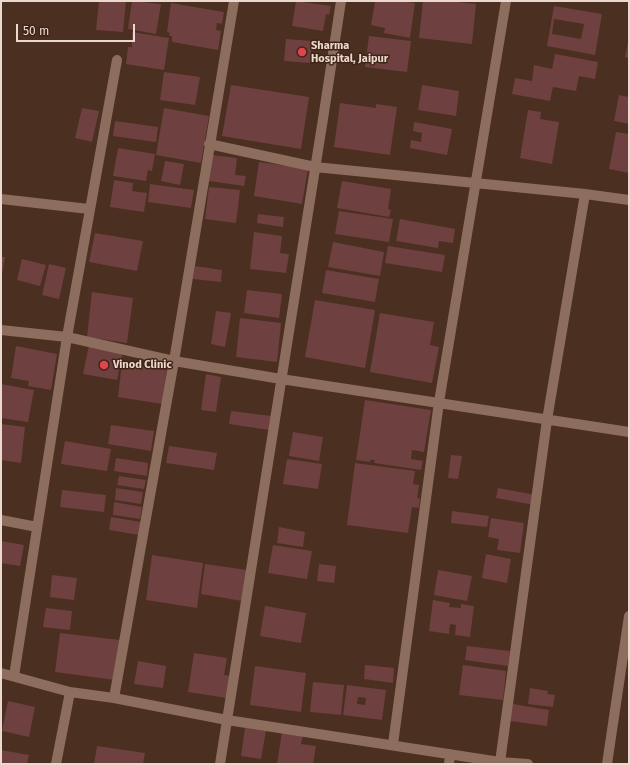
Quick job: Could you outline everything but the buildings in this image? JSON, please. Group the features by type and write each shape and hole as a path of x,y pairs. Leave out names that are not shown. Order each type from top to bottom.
{"street":[{"path":"114,698 174,361 234,1"},
{"path":"220,764 341,1"},
{"path":"393,744 439,402 506,1"},
{"path":"14,676 66,337 116,60"},
{"path":"209,144 315,167 585,194 629,200"},
{"path":"500,762 547,420 585,194"},
{"path":"1,199 89,209"},
{"path":"1,330 66,337 174,361 281,379 629,432"},
{"path":"1,520 37,527"},
{"path":"607,764 629,616"},
{"path":"1,674 14,676 70,692 114,698 227,720 393,744 449,759 528,764"},
{"path":"56,764 70,692"}],"place":[{"name":"Sharma Hospital, Jaipur","path":"302,52"},
{"name":"Vinod Clinic","path":"104,365"}]}
